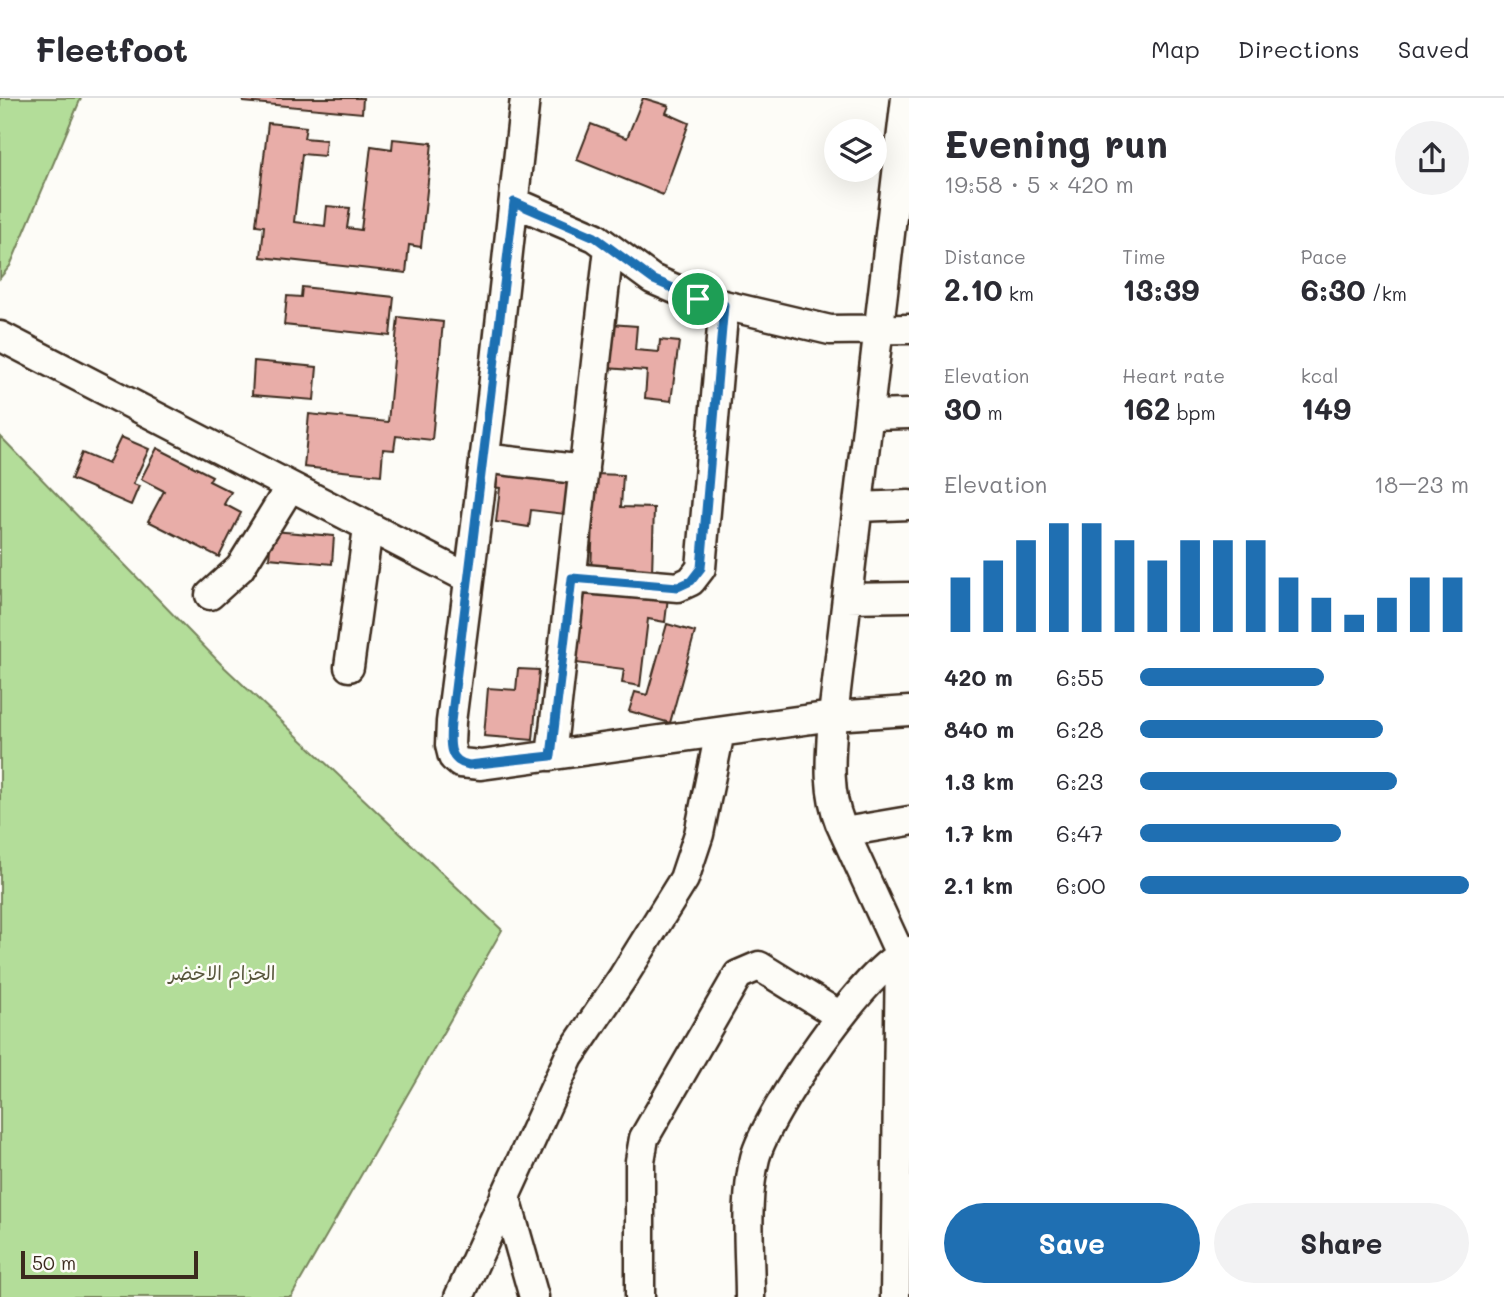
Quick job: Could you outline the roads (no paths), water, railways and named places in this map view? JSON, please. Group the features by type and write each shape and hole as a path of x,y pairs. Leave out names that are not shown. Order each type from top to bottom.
{"street":[{"path":"525,98 451,722 450,745 453,757 460,764 481,765 833,716 909,711"},
{"path":"895,1297 904,952 844,832 834,807 830,780 833,716 879,331 898,255 906,98"},
{"path":"514,202 577,228 652,279 698,299 830,330 909,329"},
{"path":"551,756 610,248"},
{"path":"572,578 678,587 691,581 701,568 724,305"},
{"path":"0,336 468,578"},
{"path":"869,415 909,414"},
{"path":"484,458 584,470"},
{"path":"210,596 240,568 290,487"},
{"path":"858,507 909,505"},
{"path":"349,667 368,528"},
{"path":"847,598 909,597"},
{"path":"458,1297 569,1057 623,977 684,878 699,834 720,732"},
{"path":"844,832 909,821"},
{"path":"750,1297 754,1160 772,1118 840,1016 904,952"},
{"path":"640,1297 640,1161 644,1138 738,975 759,966 840,1016"},
{"path":"505,1195 534,1297"}],"park label":[{"name":"الحزام الاخضر","path":"222,972"}]}
